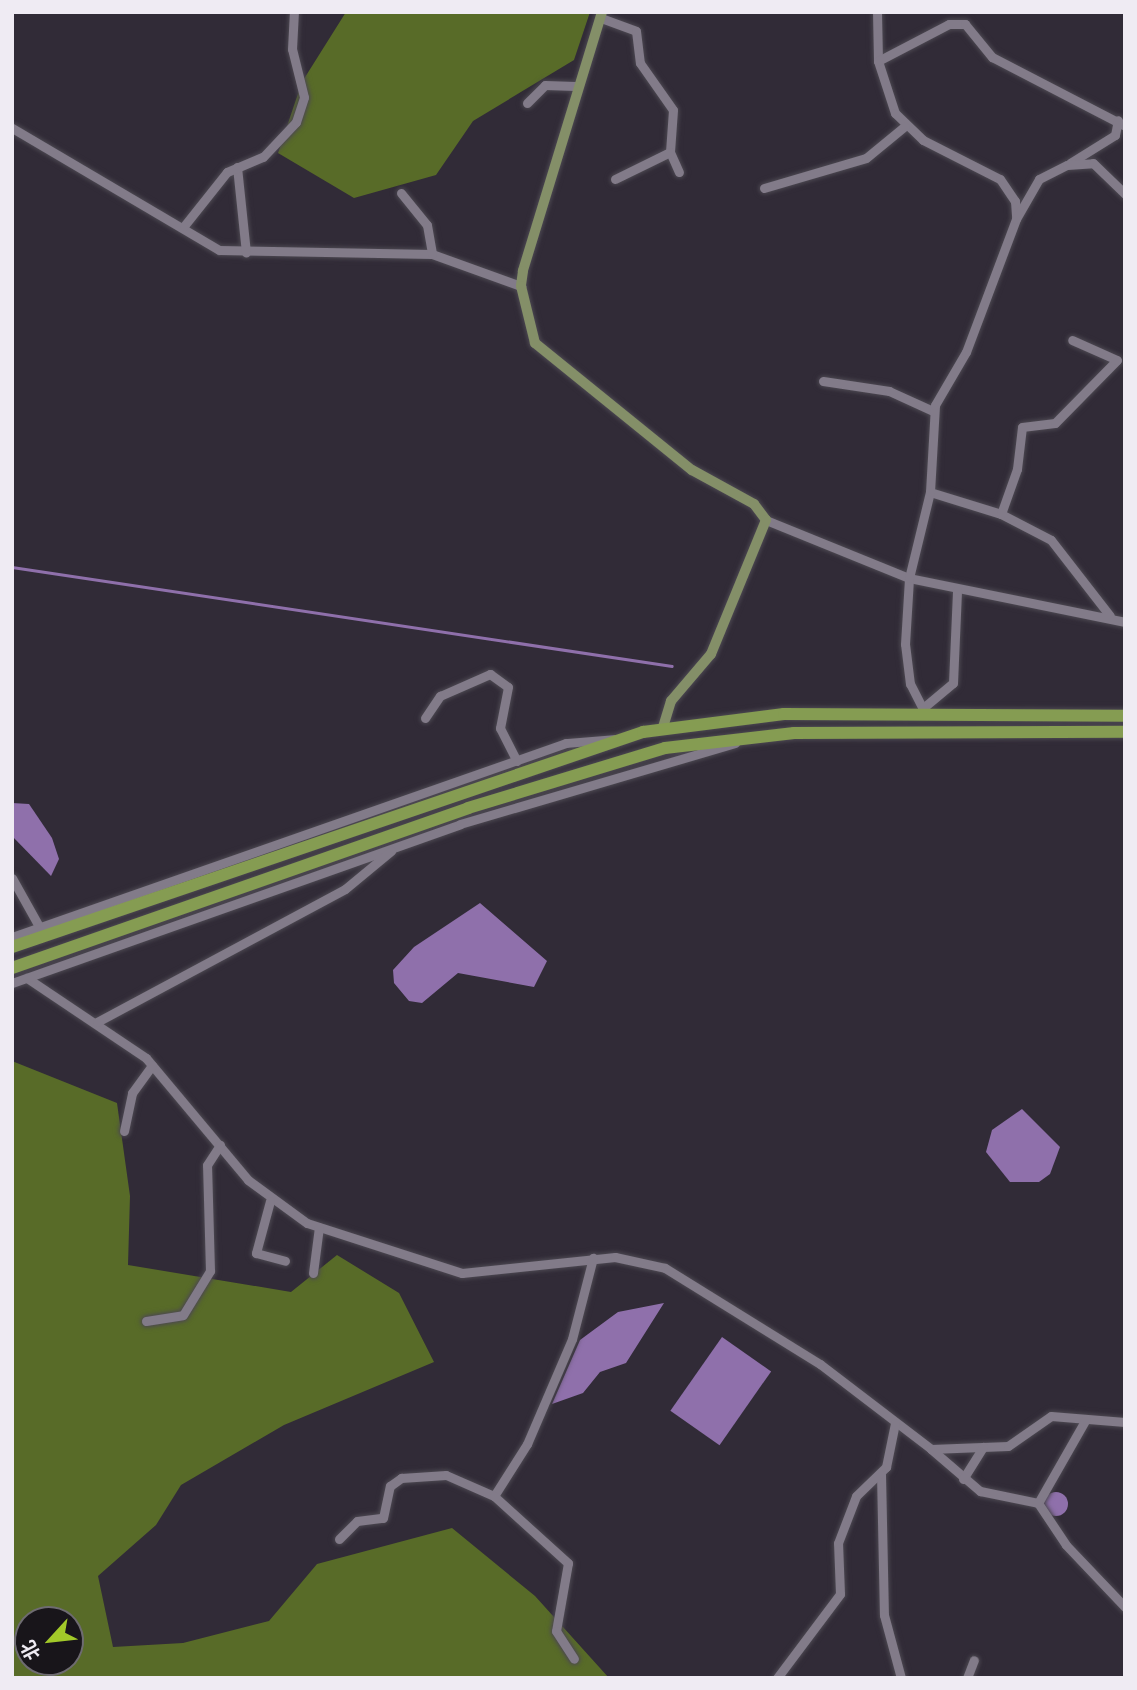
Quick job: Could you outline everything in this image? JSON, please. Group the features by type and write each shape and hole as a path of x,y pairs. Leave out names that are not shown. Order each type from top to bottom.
{"highway":[{"path":"12,947 616,739 663,728 784,714 925,712 1125,716"},
{"path":"12,968 611,762 750,736 1125,732"}],"main road":[{"path":"602,15 575,86 566,145 521,286 544,355 692,470 754,504 766,520 711,654 671,701 663,728"}],"street":[{"path":"184,226 208,191 237,167 269,152 302,108 292,49 294,12"},
{"path":"877,12 878,61 888,98 905,126 1000,179 1015,201 1016,219"},
{"path":"602,15 636,31 640,63 673,110 670,152 679,172"},
{"path":"878,61 959,22 992,57 1121,123 1112,138 1067,166 1039,179 1016,219 966,352 933,411 930,492 909,578 906,663 925,712 953,683 957,590"},
{"path":"527,103 545,85 575,86"},
{"path":"764,188 866,158 905,126"},
{"path":"12,128 184,226 210,246 246,253 432,254 521,286"},
{"path":"615,179 670,152"},
{"path":"1067,166 1100,166 1125,194"},
{"path":"237,167 246,253"},
{"path":"401,192 427,225 432,254"},
{"path":"1001,513 1017,469 1022,427 1055,423 1117,360 1072,340"},
{"path":"823,381 889,391 933,411"},
{"path":"930,492 1001,513 1063,550 1111,616"},
{"path":"766,520 909,578 957,590 1111,616 1125,622"},
{"path":"425,718 440,696 490,674 508,687 500,728 517,761"},
{"path":"12,983 395,848 750,736"},
{"path":"12,937 578,740 616,739"},
{"path":"97,1022 345,888 395,848"},
{"path":"12,878 40,928"},
{"path":"27,978 97,1022 152,1065 271,1201 319,1227 462,1273 593,1258 643,1261 696,1283 820,1364 931,1449 980,1491 1038,1503 1066,1545 1125,1607"},
{"path":"124,1131 132,1093 152,1065"},
{"path":"146,1321 183,1315 210,1270 207,1165 220,1145"},
{"path":"271,1201 256,1253 285,1261"},
{"path":"313,1273 319,1227"},
{"path":"494,1496 527,1444 572,1339 593,1258"},
{"path":"931,1449 1008,1446 1044,1418 1125,1422"},
{"path":"1038,1503 1086,1419"},
{"path":"895,1423 881,1474 884,1615 901,1678"},
{"path":"963,1479 983,1447"},
{"path":"777,1678 840,1594 838,1543 856,1496 881,1474"},
{"path":"339,1539 356,1521 383,1518 390,1486 401,1478 446,1475 494,1496 568,1563 556,1631 573,1659"},
{"path":"967,1678 974,1660"}],"green space":[{"path":"346,12 590,12 574,60 473,121 436,175 354,198 278,153 302,82"},
{"path":"12,1061 117,1103 130,1196 128,1265 291,1292 337,1255 399,1293 434,1362 284,1425 181,1485 156,1525 98,1576 113,1647 183,1643 269,1621 317,1564 452,1528 535,1596 609,1678 12,1678"}],"shaded area":[{"path":"12,803 29,804 52,838 59,859 51,876 12,836"},
{"path":"480,903 547,961 534,987 458,973 422,1003 409,1001 394,983 393,970 414,947"},
{"path":"1022,1109 1060,1147 1050,1174 1039,1182 1010,1182 986,1152 992,1130"},
{"path":"664,1303 626,1363 600,1372 583,1393 552,1404 580,1340 618,1312"},
{"path":"722,1337 771,1371 720,1445 670,1411"},
{"path":"1056,1492 1064,1496 1068,1504 1064,1512 1056,1516 1048,1512 1044,1504 1048,1496"}],"waterway":[{"path":"12,567 672,666"}]}
